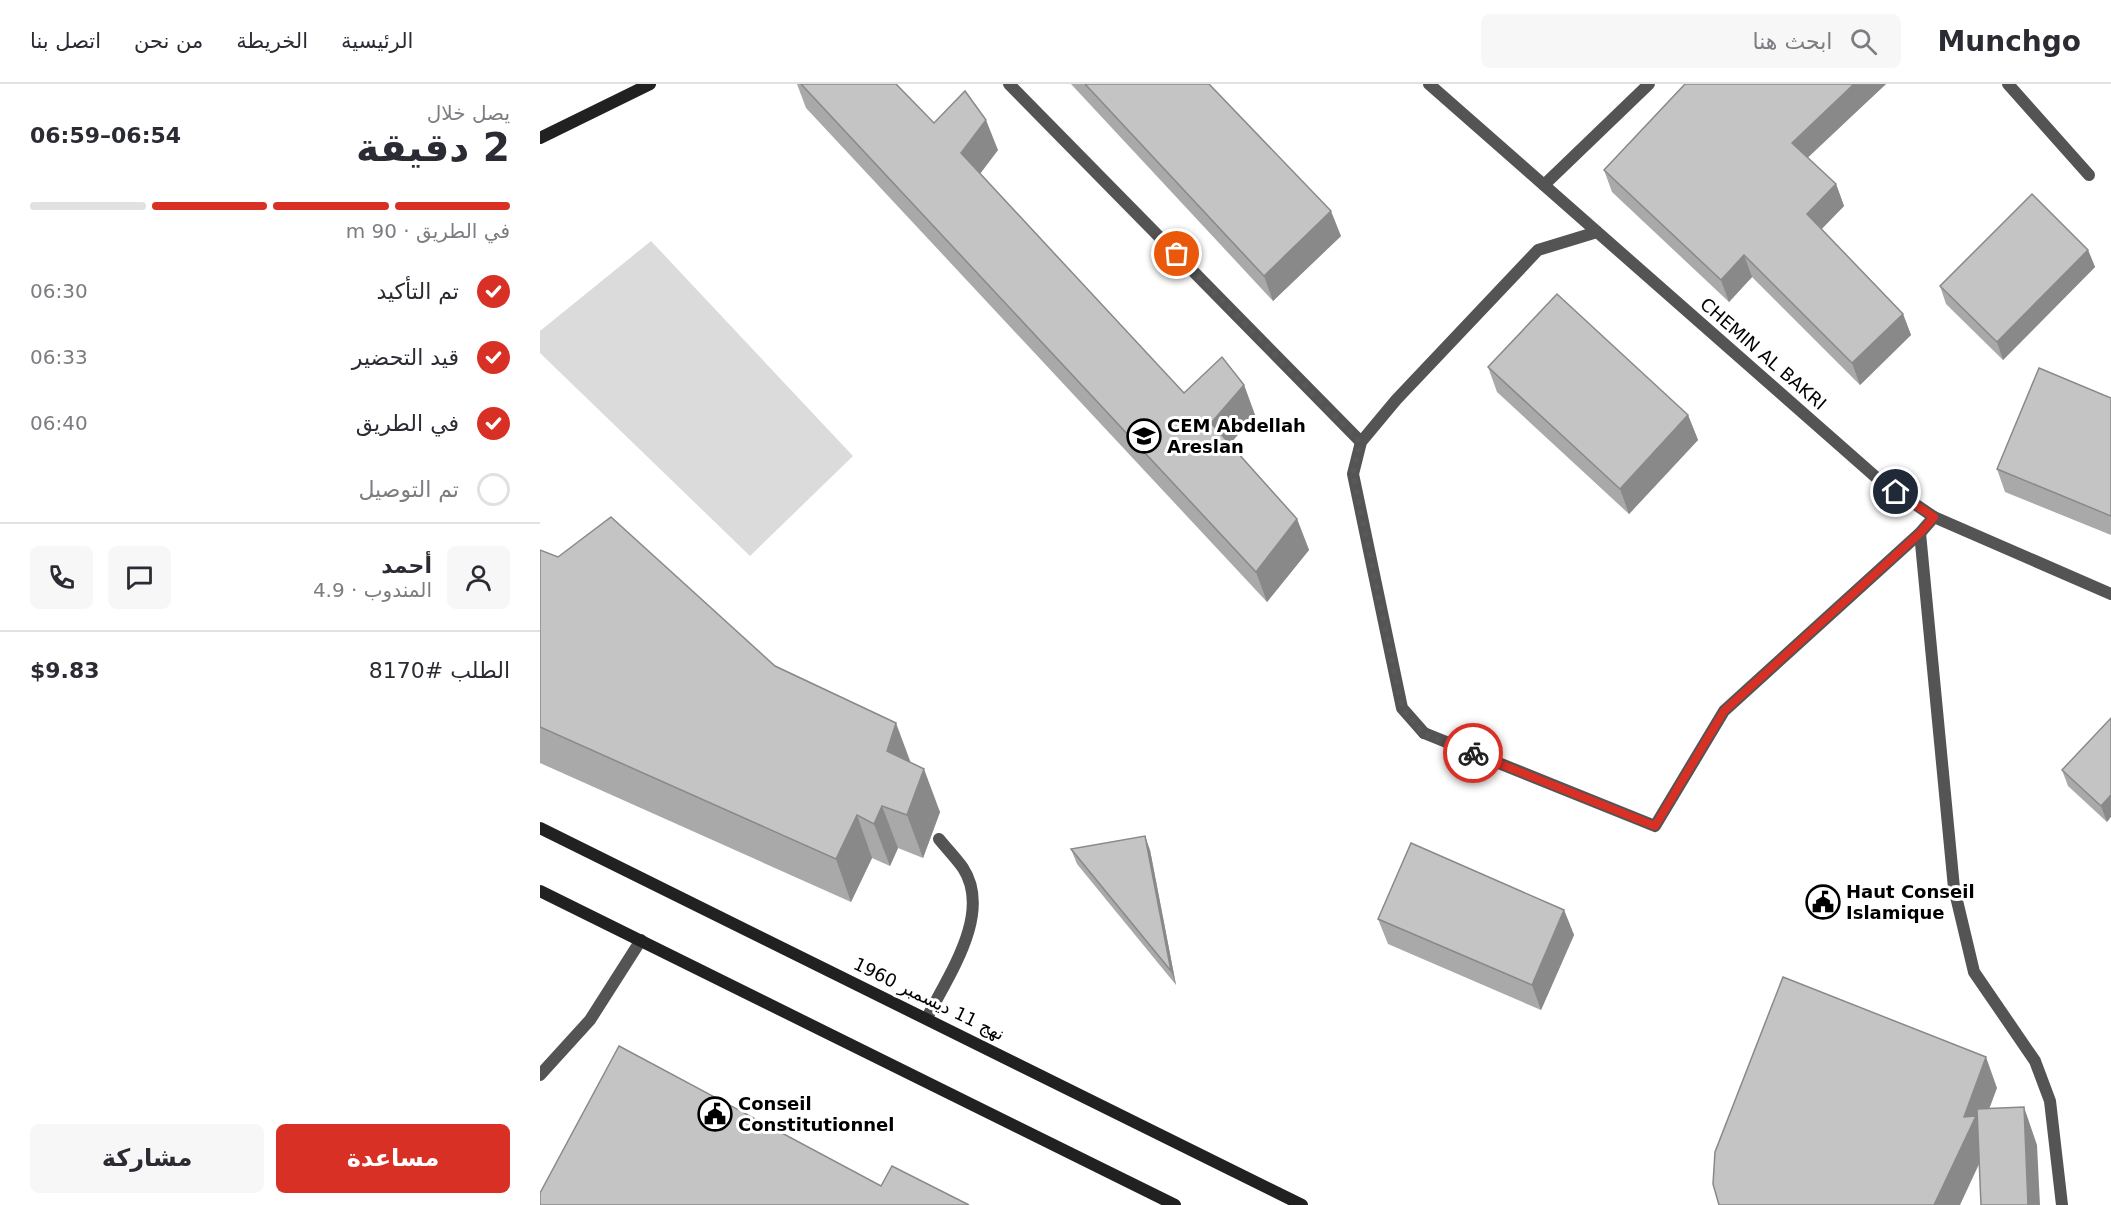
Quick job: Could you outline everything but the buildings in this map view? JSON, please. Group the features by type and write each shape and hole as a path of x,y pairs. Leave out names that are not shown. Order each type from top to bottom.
{"main road":[{"path":"540,138 650,84"},
{"name":"نهج 11 ديسمبر 1960","path":"540,828 1302,1205"},
{"path":"540,891 1175,1205"}],"street":[{"path":"1009,84 1360,442"},
{"name":"CHEMIN AL BAKRI","path":"1429,84 1878,479 1934,517 2111,594"},
{"path":"1544,185 1649,84"},
{"path":"2008,84 2089,175"},
{"path":"1597,232 1538,250 1396,400 1360,442 1353,474 1399,696 1402,708 1424,734 1655,826 1724,711 1920,533 1934,517"},
{"path":"1920,533 1954,888 1974,972 2035,1061 2050,1101 2062,1205"},
{"path":"927,1018 969,929 973,898 964,869 939,839"},
{"path":"540,1076 590,1020 641,940"}],"shaded area":[{"path":"651,241 853,456 750,556 540,353 540,331"}],"way so far":[{"path":"1177,254 1360,442 1353,474 1402,708 1424,734 1473,753"}],"place":[{"name":"CEM Abdellah Areslan","path":"1144,436"},
{"name":"Haut Conseil Islamique","path":"1823,902"},
{"name":"Conseil Constitutionnel","path":"715,1114"}],"route":[{"path":"1473,753 1655,826 1724,711 1820,626 1920,533 1934,517 1896,492"}]}
